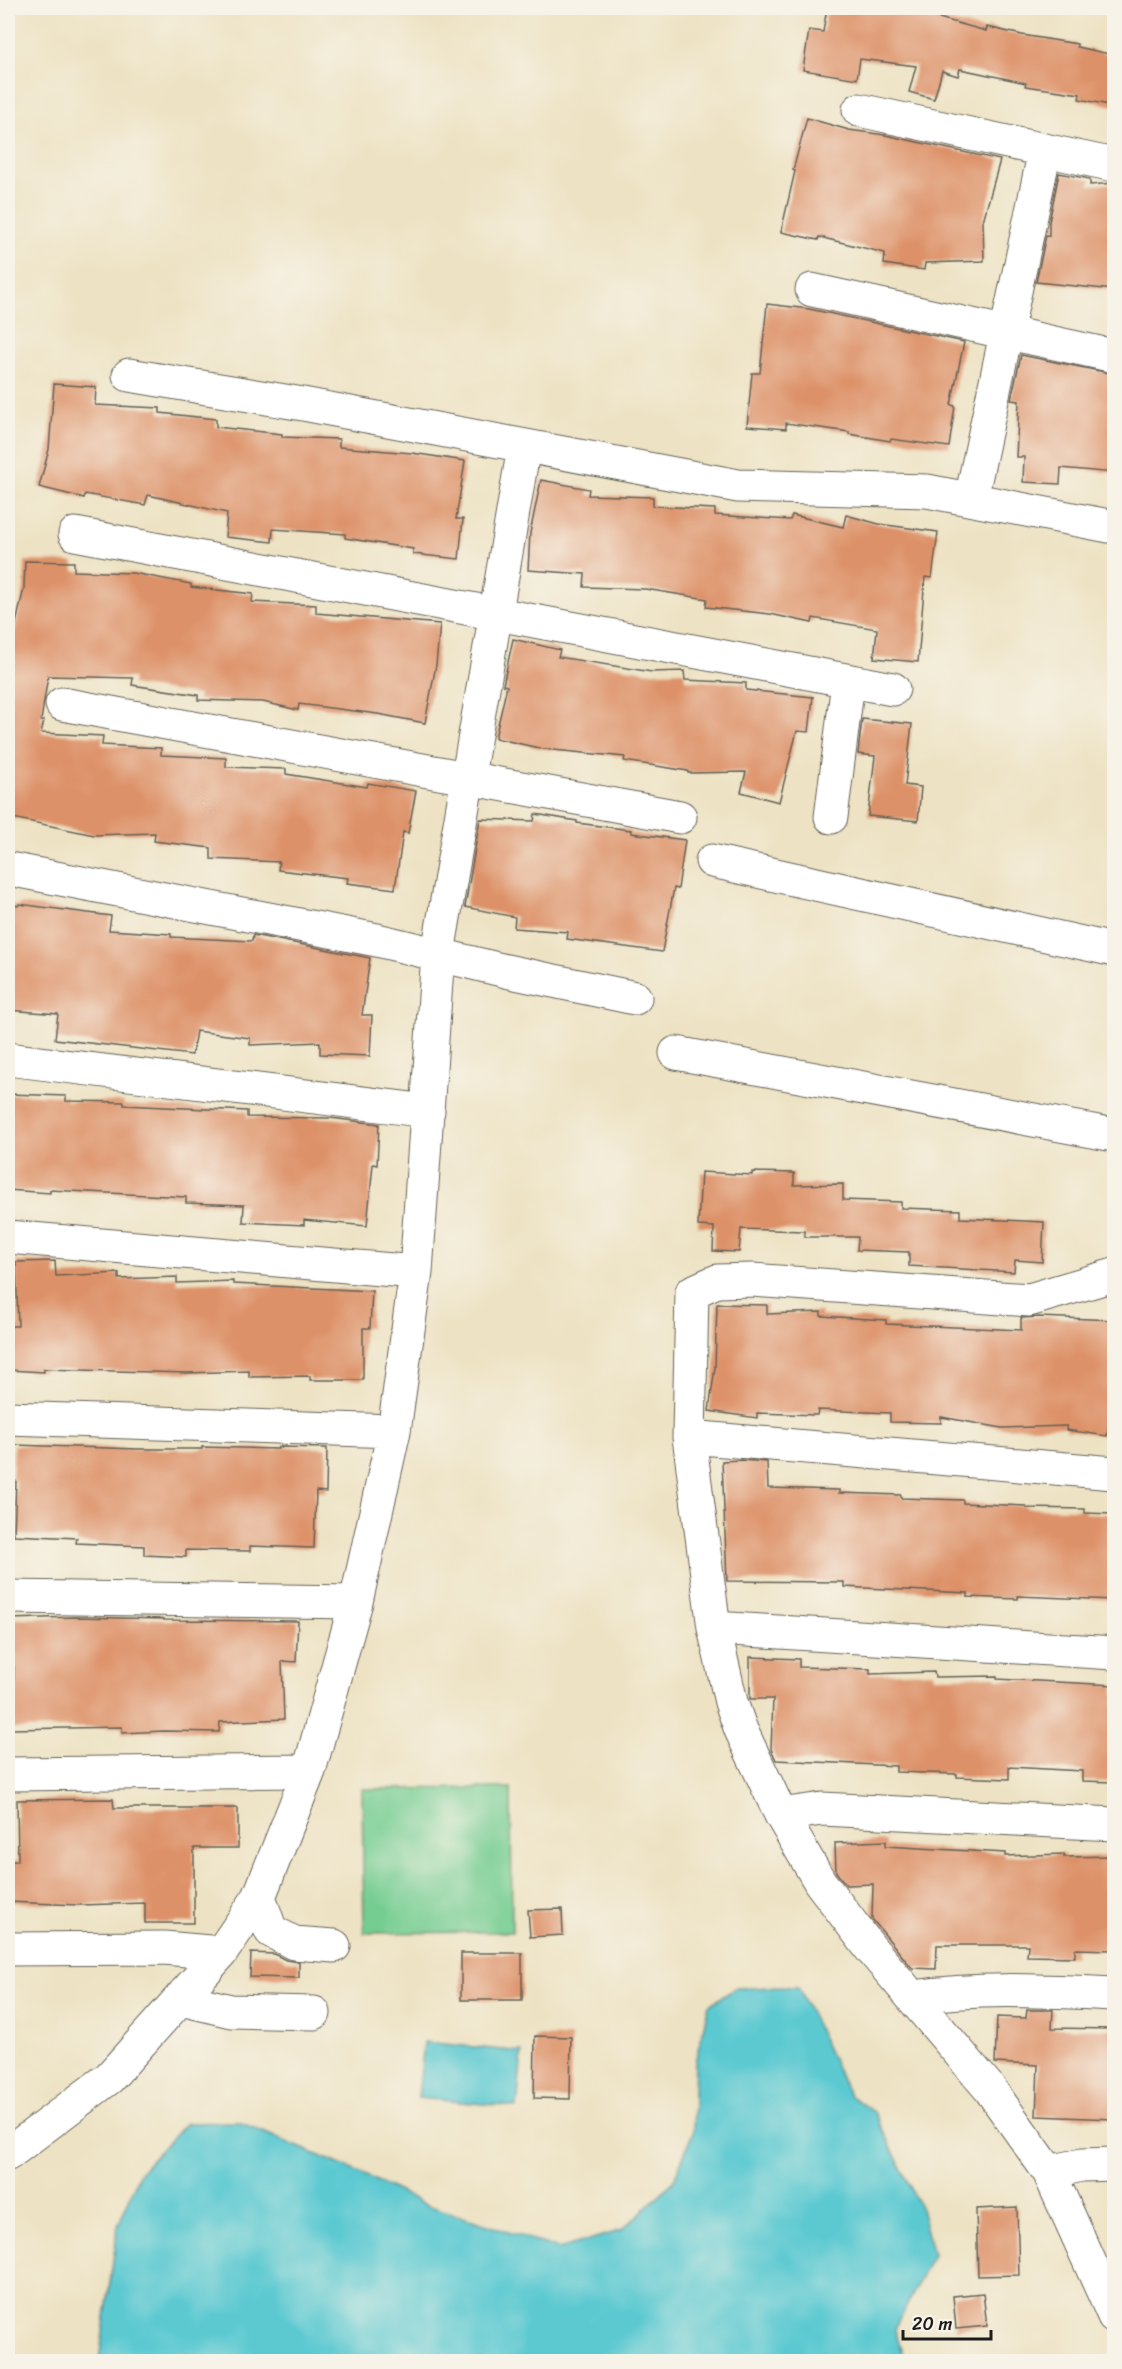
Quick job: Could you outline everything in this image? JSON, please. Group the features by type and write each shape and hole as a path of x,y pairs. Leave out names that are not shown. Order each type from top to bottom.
{"street":[{"path":"859,110 1114,165"},
{"path":"971,499 1045,150"},
{"path":"812,290 1114,356"},
{"path":"129,375 303,404 738,486 927,491 1114,527"},
{"path":"8,2154 109,2078 221,1953 259,1897 309,1771 356,1602 394,1431 416,1272 438,953 524,447"},
{"path":"75,534 893,689"},
{"path":"831,817 848,682"},
{"path":"62,704 681,817"},
{"path":"712,861 1114,950"},
{"path":"9,869 366,937 506,971 635,998"},
{"path":"676,1053 1114,1135"},
{"path":"8,1059 428,1111"},
{"path":"8,1237 416,1272"},
{"path":"1114,1275 1029,1300 845,1285 752,1280 717,1281 692,1292 689,1437 714,1628 731,1702 741,1730 781,1815 820,1882 871,1949 990,2089 1049,2172 1114,2316"},
{"path":"8,1418 394,1431"},
{"path":"689,1437 1114,1473"},
{"path":"8,1597 356,1602"},
{"path":"714,1628 1114,1653"},
{"path":"8,1774 309,1771"},
{"path":"781,1815 822,1809 1114,1824"},
{"path":"259,1897 271,1930 294,1943 334,1946"},
{"path":"8,1949 164,1948 221,1953"},
{"path":"913,1997 958,1990 1022,1989 1114,1994"},
{"path":"181,1999 231,2012 314,2013"},
{"path":"1049,2172 1082,2165 1114,2164"}],"green space":[{"path":"511,1788 512,1932 364,1933 362,1789"}],"water":[{"path":"798,1987 849,2095 874,2112 921,2209 933,2254 895,2329 904,2361 99,2361 118,2226 140,2172 186,2123 239,2122 360,2173 424,2204 559,2249 622,2230 673,2182 693,2132 695,2062 709,2005 736,1988"},
{"path":"424,2042 522,2052 517,2107 418,2098"}],"building":[{"path":"827,8 869,8 932,16 986,31 987,27 1077,44 1077,47 1114,55 1114,106 1079,99 1080,94 1025,86 1026,83 960,69 958,76 942,71 934,99 909,92 916,66 860,59 857,79 803,70 809,30 823,32"},
{"path":"807,118 849,130 885,135 1000,160 983,221 984,261 925,263 924,270 884,264 885,253 819,237 818,240 781,232 795,171 793,170"},
{"path":"1059,173 1090,179 1090,185 1114,183 1114,290 1036,282 1046,235 1049,236 1049,222"},
{"path":"767,304 809,309 964,342 951,405 955,406 949,447 891,439 890,441 849,434 849,432 786,423 786,429 747,426 752,373 760,373"},
{"path":"1021,355 1114,374 1114,473 1061,468 1060,484 1023,482 1024,457 1016,457 1019,401 1011,400"},
{"path":"54,384 96,387 95,405 160,408 160,413 216,419 216,427 282,434 282,437 339,439 339,447 412,453 465,461 456,519 463,519 459,559 413,554 413,549 345,538 345,534 273,529 272,542 225,537 227,513 148,495 145,505 85,494 84,498 39,487 49,449"},
{"path":"541,480 589,489 588,495 653,497 653,506 715,509 715,515 790,520 792,515 843,527 846,515 879,524 938,532 932,578 925,577 918,662 874,658 877,629 813,618 812,623 770,614 706,607 707,599 645,589 584,587 585,574 528,570 530,533"},
{"path":"25,561 74,562 74,571 133,573 191,584 191,587 253,594 252,602 316,605 316,613 440,624 436,665 425,723 378,714 299,704 298,710 263,702 198,700 198,695 132,685 133,678 48,676 41,733 103,736 102,745 161,748 161,755 226,758 226,767 286,769 286,774 367,787 368,783 416,791 408,833 403,832 395,889 347,883 348,878 278,870 279,862 211,859 211,848 154,841 155,833 94,835 8,817 8,659 24,588"},
{"path":"513,639 560,650 558,657 652,672 684,671 685,680 746,683 746,690 813,697 809,732 797,731 779,802 741,792 746,772 688,773 688,771 624,761 625,757 543,749 495,738 507,686 503,685"},
{"path":"862,719 912,724 905,785 921,787 918,821 868,816 875,756 858,754"},
{"path":"535,814 577,821 577,823 631,830 631,833 685,840 678,889 674,888 662,952 567,939 568,932 514,928 515,917 465,907 480,819 534,821"},
{"path":"8,904 111,916 109,930 171,934 171,937 252,941 253,935 370,958 362,1015 372,1015 370,1056 320,1054 320,1042 250,1045 250,1038 196,1031 192,1055 55,1039 58,1014 8,1010"},
{"path":"8,1094 66,1096 66,1101 124,1102 124,1105 247,1111 247,1117 330,1118 379,1124 377,1165 373,1164 367,1226 304,1220 304,1225 243,1222 244,1205 186,1203 186,1197 8,1190"},
{"path":"701,1172 752,1175 752,1172 794,1173 794,1185 843,1184 843,1200 901,1202 901,1208 960,1210 960,1218 1044,1222 1042,1262 1015,1260 1014,1272 909,1266 909,1252 857,1250 858,1237 805,1237 804,1231 741,1229 739,1252 713,1251 714,1227 698,1226"},
{"path":"55,1261 56,1276 119,1273 119,1279 177,1277 177,1283 233,1281 233,1284 372,1291 370,1328 363,1328 363,1380 310,1380 310,1376 249,1377 249,1371 187,1373 8,1370 8,1326 18,1326 16,1262"},
{"path":"717,1304 767,1305 767,1314 821,1312 821,1316 886,1320 886,1324 1021,1330 1021,1318 1114,1320 1111,1389 1114,1389 1107,1436 1066,1430 1067,1426 1002,1428 941,1417 941,1423 890,1422 890,1413 818,1410 817,1415 757,1413 757,1418 709,1411 715,1367"},
{"path":"14,1445 138,1449 327,1448 326,1492 316,1491 314,1548 250,1546 250,1551 186,1550 186,1557 144,1555 144,1546 76,1543 77,1538 14,1535 16,1481 12,1480"},
{"path":"722,1461 767,1462 768,1488 839,1490 839,1493 901,1495 901,1498 963,1500 963,1503 1026,1506 1026,1508 1085,1509 1085,1513 1114,1514 1114,1600 1018,1596 1018,1599 968,1597 968,1593 844,1587 844,1582 727,1581"},
{"path":"76,1617 298,1621 296,1662 282,1661 284,1719 220,1722 219,1732 122,1733 122,1727 12,1729 14,1666 11,1666 9,1619"},
{"path":"750,1657 799,1659 799,1667 870,1669 870,1674 934,1672 935,1677 997,1676 997,1679 1114,1685 1114,1782 1082,1781 1082,1771 1009,1767 1009,1779 896,1772 896,1766 776,1760 771,1749 773,1699 750,1699"},
{"path":"113,1799 114,1808 238,1808 238,1848 194,1848 194,1923 145,1923 145,1903 79,1905 8,1902 8,1861 18,1861 17,1800"},
{"path":"886,1841 886,1846 1005,1853 1005,1856 1064,1854 1064,1857 1114,1856 1114,1950 1075,1949 1075,1957 1027,1956 1028,1945 937,1945 936,1969 912,1968 872,1919 873,1884 846,1885 836,1872 835,1843"},
{"path":"562,1909 563,1935 530,1937 528,1910"},
{"path":"251,1953 274,1954 286,1960 299,1962 299,1978 250,1977"},
{"path":"461,1953 522,1953 522,2000 461,2000"},
{"path":"1027,2010 1053,2010 1052,2028 1114,2029 1114,2119 1036,2116 1038,2065 995,2063 997,2017 1026,2018"},
{"path":"535,2036 571,2037 570,2099 534,2098"},
{"path":"1017,2207 1019,2275 978,2276 976,2209"},
{"path":"983,2293 987,2326 956,2329 953,2296"}]}
